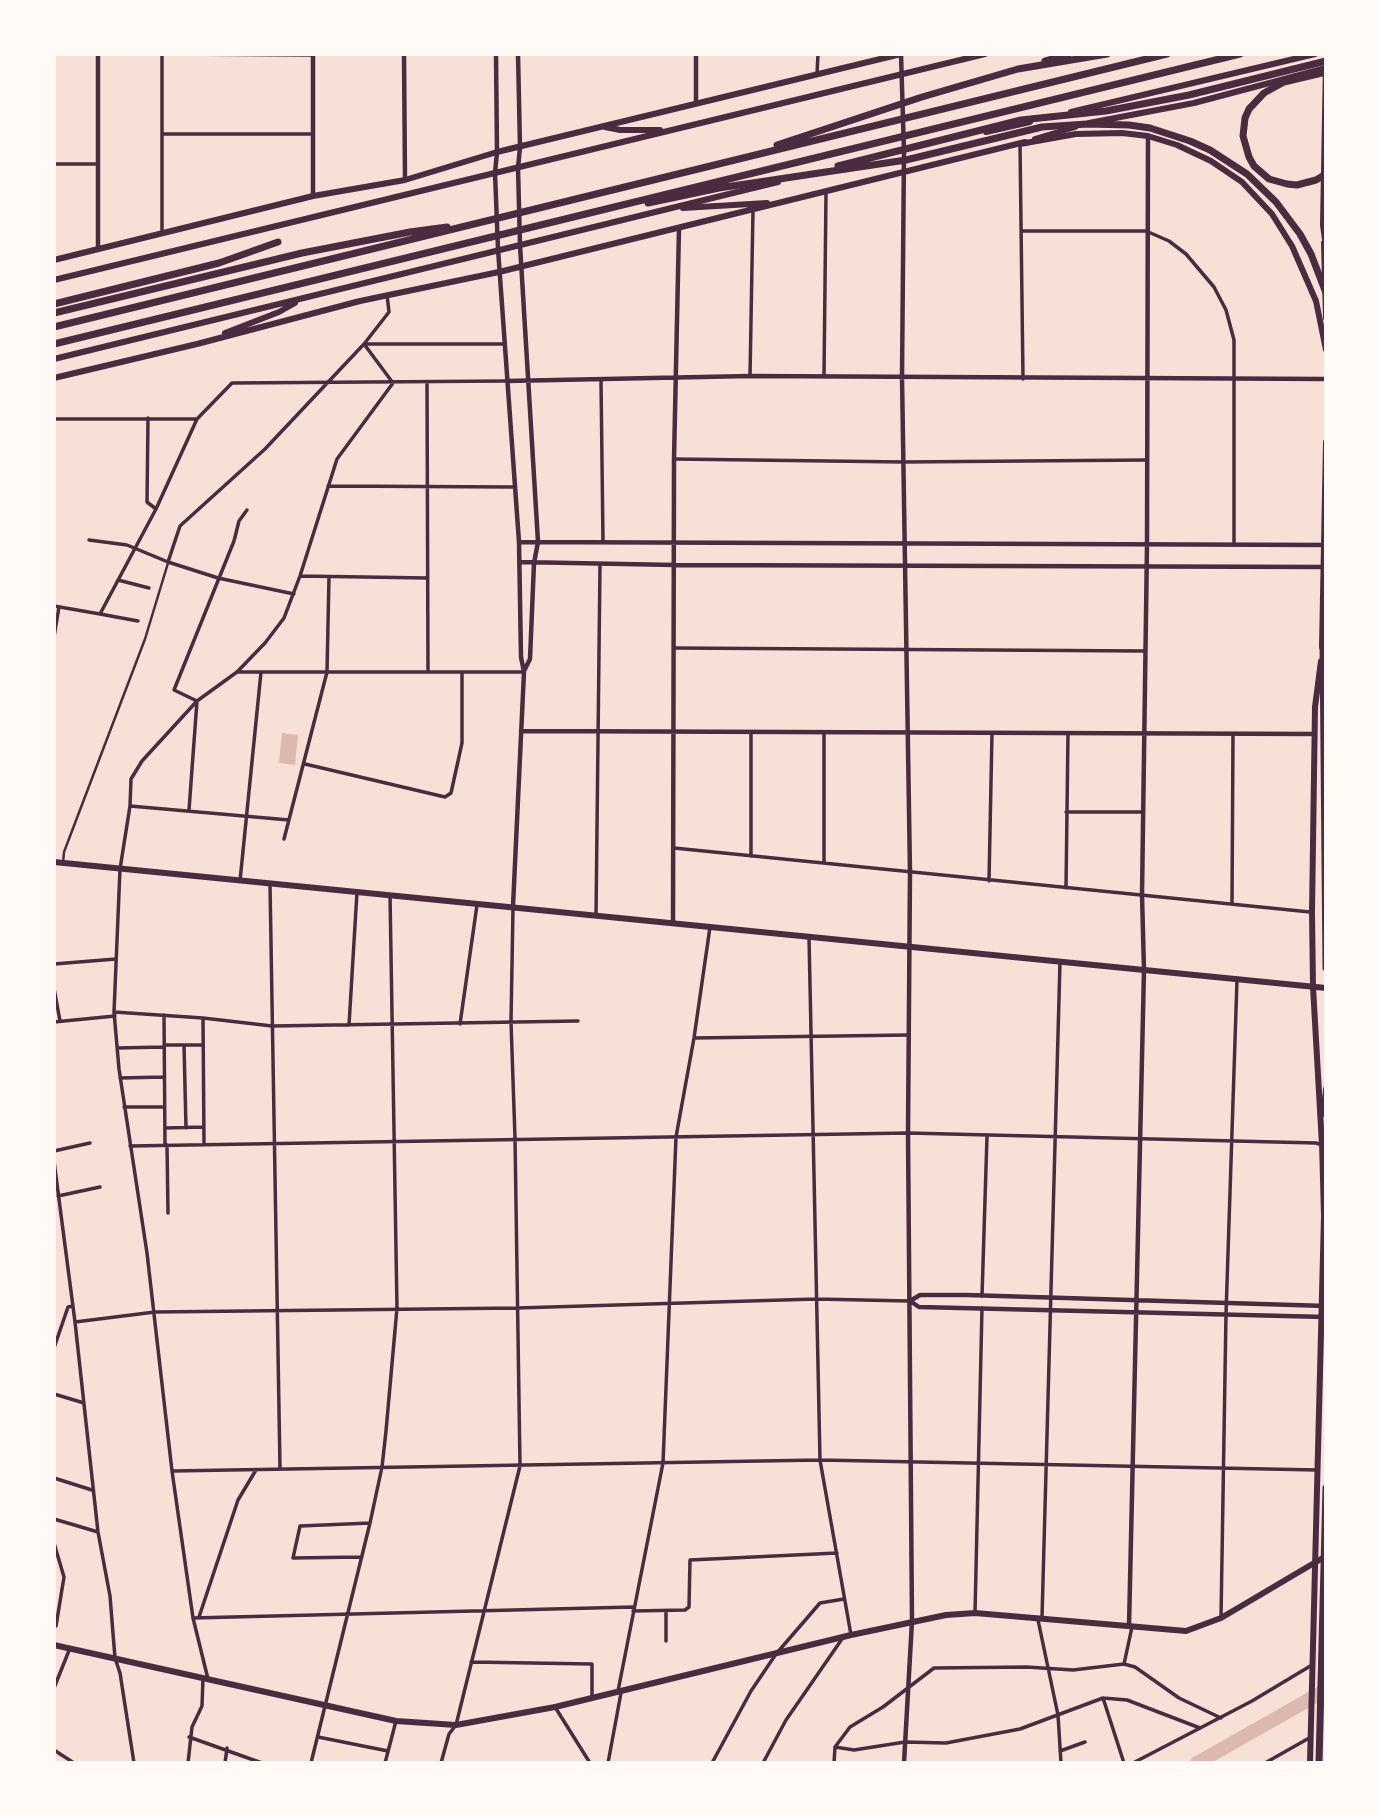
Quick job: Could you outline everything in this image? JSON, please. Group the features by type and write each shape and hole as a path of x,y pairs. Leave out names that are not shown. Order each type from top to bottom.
{"highway":[{"path":"728,161 922,97 1068,54"},
{"path":"1018,69 1107,54"},
{"path":"54,327 1167,54"},
{"path":"54,344 1240,54"},
{"path":"792,178 1021,120 1106,110 1189,95 1326,61"},
{"path":"1326,69 1284,82 1264,93 1249,109 1243,136 1254,166 1269,179 1297,185 1326,174"},
{"path":"548,223 719,188 906,160 1042,127 1109,124 1150,128 1190,141 1210,150 1247,174 1282,209 1300,234 1326,293"},
{"path":"54,313 302,253 410,232 469,226"},
{"path":"54,304 219,263 278,242"},
{"path":"1323,642 1326,968"},
{"path":"1319,1763 1326,1488"}],"main road":[{"path":"54,260 313,196 405,180 497,152 901,54"},
{"path":"54,280 985,54"},
{"path":"54,359 1315,54"},
{"path":"1326,61 1323,225 1326,318"},
{"path":"1020,144 1093,121 1194,103 1326,69"},
{"path":"603,126 620,130 672,130"},
{"path":"54,378 387,295 499,272 1020,144 1100,132 1148,136 1177,145 1211,161 1242,182 1272,214 1292,246 1316,301 1326,350"},
{"path":"666,209 783,202"},
{"path":"1323,225 1326,247"},
{"path":"54,273 75,274"},
{"path":"197,344 279,312 303,298"},
{"path":"1310,1763 1324,1216 1312,912 1315,707 1323,642 1326,442"},
{"path":"54,862 1326,988"},
{"path":"1322,1145 1326,1089"},
{"path":"54,1645 396,1721 456,1725 555,1707 851,1635 946,1615 975,1613 1186,1631 1221,1618 1326,1556"}],"street":[{"path":"97,54 98,250"},
{"path":"162,234 164,54 313,54 313,196"},
{"path":"404,54 405,180"},
{"path":"441,1763 449,1734 456,1725 520,1466 511,1022 523,672 519,542 498,250 495,173 496,54"},
{"path":"518,54 520,147 517,168 520,245 538,542 534,563 530,659 523,672"},
{"path":"696,54 696,103"},
{"path":"817,76 818,54"},
{"path":"901,54 904,152 902,377 908,733 908,1133 912,1461 912,1621 904,1763"},
{"path":"163,134 312,134"},
{"path":"1124,1664 1130,1627 1144,970 1142,895 1147,545 1148,136"},
{"path":"1020,144 1023,379"},
{"path":"54,164 96,164"},
{"path":"824,376 826,193"},
{"path":"750,376 753,209"},
{"path":"673,923 674,459 679,228"},
{"path":"1021,231 1146,231 1169,241 1186,254 1214,287 1226,310 1234,340 1234,545"},
{"path":"63,863 64,852 145,639 180,526 265,449 364,344 389,312 387,295"},
{"path":"364,344 504,344"},
{"path":"364,344 393,383"},
{"path":"100,614 156,509 197,419 232,383 393,383 750,376 1326,379"},
{"path":"601,377 603,542"},
{"path":"427,382 428,671"},
{"path":"188,1763 189,1737 202,1706 206,1678 193,1618 172,1471 155,1312 124,1107 114,1014 120,869 130,806 131,779 142,761 197,701 237,672 284,618 337,459 393,383"},
{"path":"148,418 147,502 156,509"},
{"path":"54,419 197,419"},
{"path":"674,459 904,462 1146,460"},
{"path":"327,486 515,487"},
{"path":"197,701 174,690 234,541 239,521 247,510"},
{"path":"89,540 127,545 218,578 294,594"},
{"path":"519,542 1325,545"},
{"path":"520,562 1325,567"},
{"path":"596,915 600,564"},
{"path":"300,576 427,578"},
{"path":"284,839 327,671 329,577"},
{"path":"118,580 149,589"},
{"path":"54,637 57,606 138,621"},
{"path":"674,648 1144,651"},
{"path":"305,764 445,797 451,793 462,743 462,671"},
{"path":"237,672 523,672"},
{"path":"240,881 261,672"},
{"path":"189,810 197,701"},
{"path":"521,731 1315,734"},
{"path":"751,732 751,856"},
{"path":"824,733 824,863"},
{"path":"989,881 992,733"},
{"path":"1066,888 1068,733"},
{"path":"1233,734 1233,904"},
{"path":"130,806 289,820"},
{"path":"1066,813 1143,813"},
{"path":"673,848 1312,912"},
{"path":"270,884 280,1468"},
{"path":"349,1025 357,892"},
{"path":"311,1763 382,1467 397,1308 390,895"},
{"path":"460,1024 477,904"},
{"path":"608,1763 633,1609 663,1463 676,1137 710,927"},
{"path":"809,937 820,1460 851,1635"},
{"path":"54,964 116,959"},
{"path":"1060,962 1040,1618 1058,1715 1061,1763"},
{"path":"1221,1618 1222,1468 1237,980"},
{"path":"54,988 60,1021"},
{"path":"54,1022 114,1014 164,1015 272,1026 578,1021"},
{"path":"164,1015 168,1213"},
{"path":"203,1018 204,1144"},
{"path":"694,1038 908,1035"},
{"path":"184,1045 186,1128"},
{"path":"117,1048 203,1045"},
{"path":"120,1077 164,1077"},
{"path":"124,1107 165,1107"},
{"path":"165,1128 204,1127"},
{"path":"130,1146 814,1133 908,1133 1322,1145"},
{"path":"982,1296 987,1136"},
{"path":"54,1152 90,1143"},
{"path":"54,1161 56,1193 75,1322 97,1532 110,1596 115,1658 120,1673 134,1763"},
{"path":"56,1193 100,1187"},
{"path":"909,1301 920,1295 1323,1305"},
{"path":"75,1322 155,1312 517,1308 816,1299 909,1301 919,1307 1323,1317"},
{"path":"54,1348 68,1307 73,1306"},
{"path":"975,1613 982,1308"},
{"path":"54,1326 61,1328"},
{"path":"54,1394 84,1403"},
{"path":"172,1471 820,1460 1317,1470"},
{"path":"199,1618 238,1500 256,1469"},
{"path":"54,1478 93,1491"},
{"path":"54,1519 97,1532"},
{"path":"362,1557 293,1558 300,1526 370,1523"},
{"path":"54,1543 64,1577 56,1626"},
{"path":"193,1618 347,1613 685,1610 689,1607 690,1560 837,1553"},
{"path":"712,1763 751,1691 776,1654 820,1603 844,1599"},
{"path":"666,1611 666,1641"},
{"path":"762,1763 786,1720 842,1639"},
{"path":"54,1688 70,1648"},
{"path":"471,1662 592,1664 592,1698"},
{"path":"834,1763 835,1747 850,1727 883,1707 934,1668 1086,1669 1124,1664 1135,1667 1179,1698 1221,1718"},
{"path":"1133,1763 1312,1669"},
{"path":"835,1747 866,1750 905,1742 946,1743 1020,1729 1103,1698 1127,1700 1200,1728"},
{"path":"1103,1698 1124,1763"},
{"path":"555,1707 590,1763"},
{"path":"385,1763 396,1721"},
{"path":"189,1737 227,1748 262,1763"},
{"path":"318,1737 388,1751"},
{"path":"1265,1763 1311,1737"},
{"path":"1060,1751 1086,1742"},
{"path":"225,1763 227,1748"},
{"path":"54,1749 74,1763"}],"shaded area":[{"path":"282,733 298,735 295,765 279,763"}],"waterway":[{"path":"1197,1763 1326,1690"}]}
